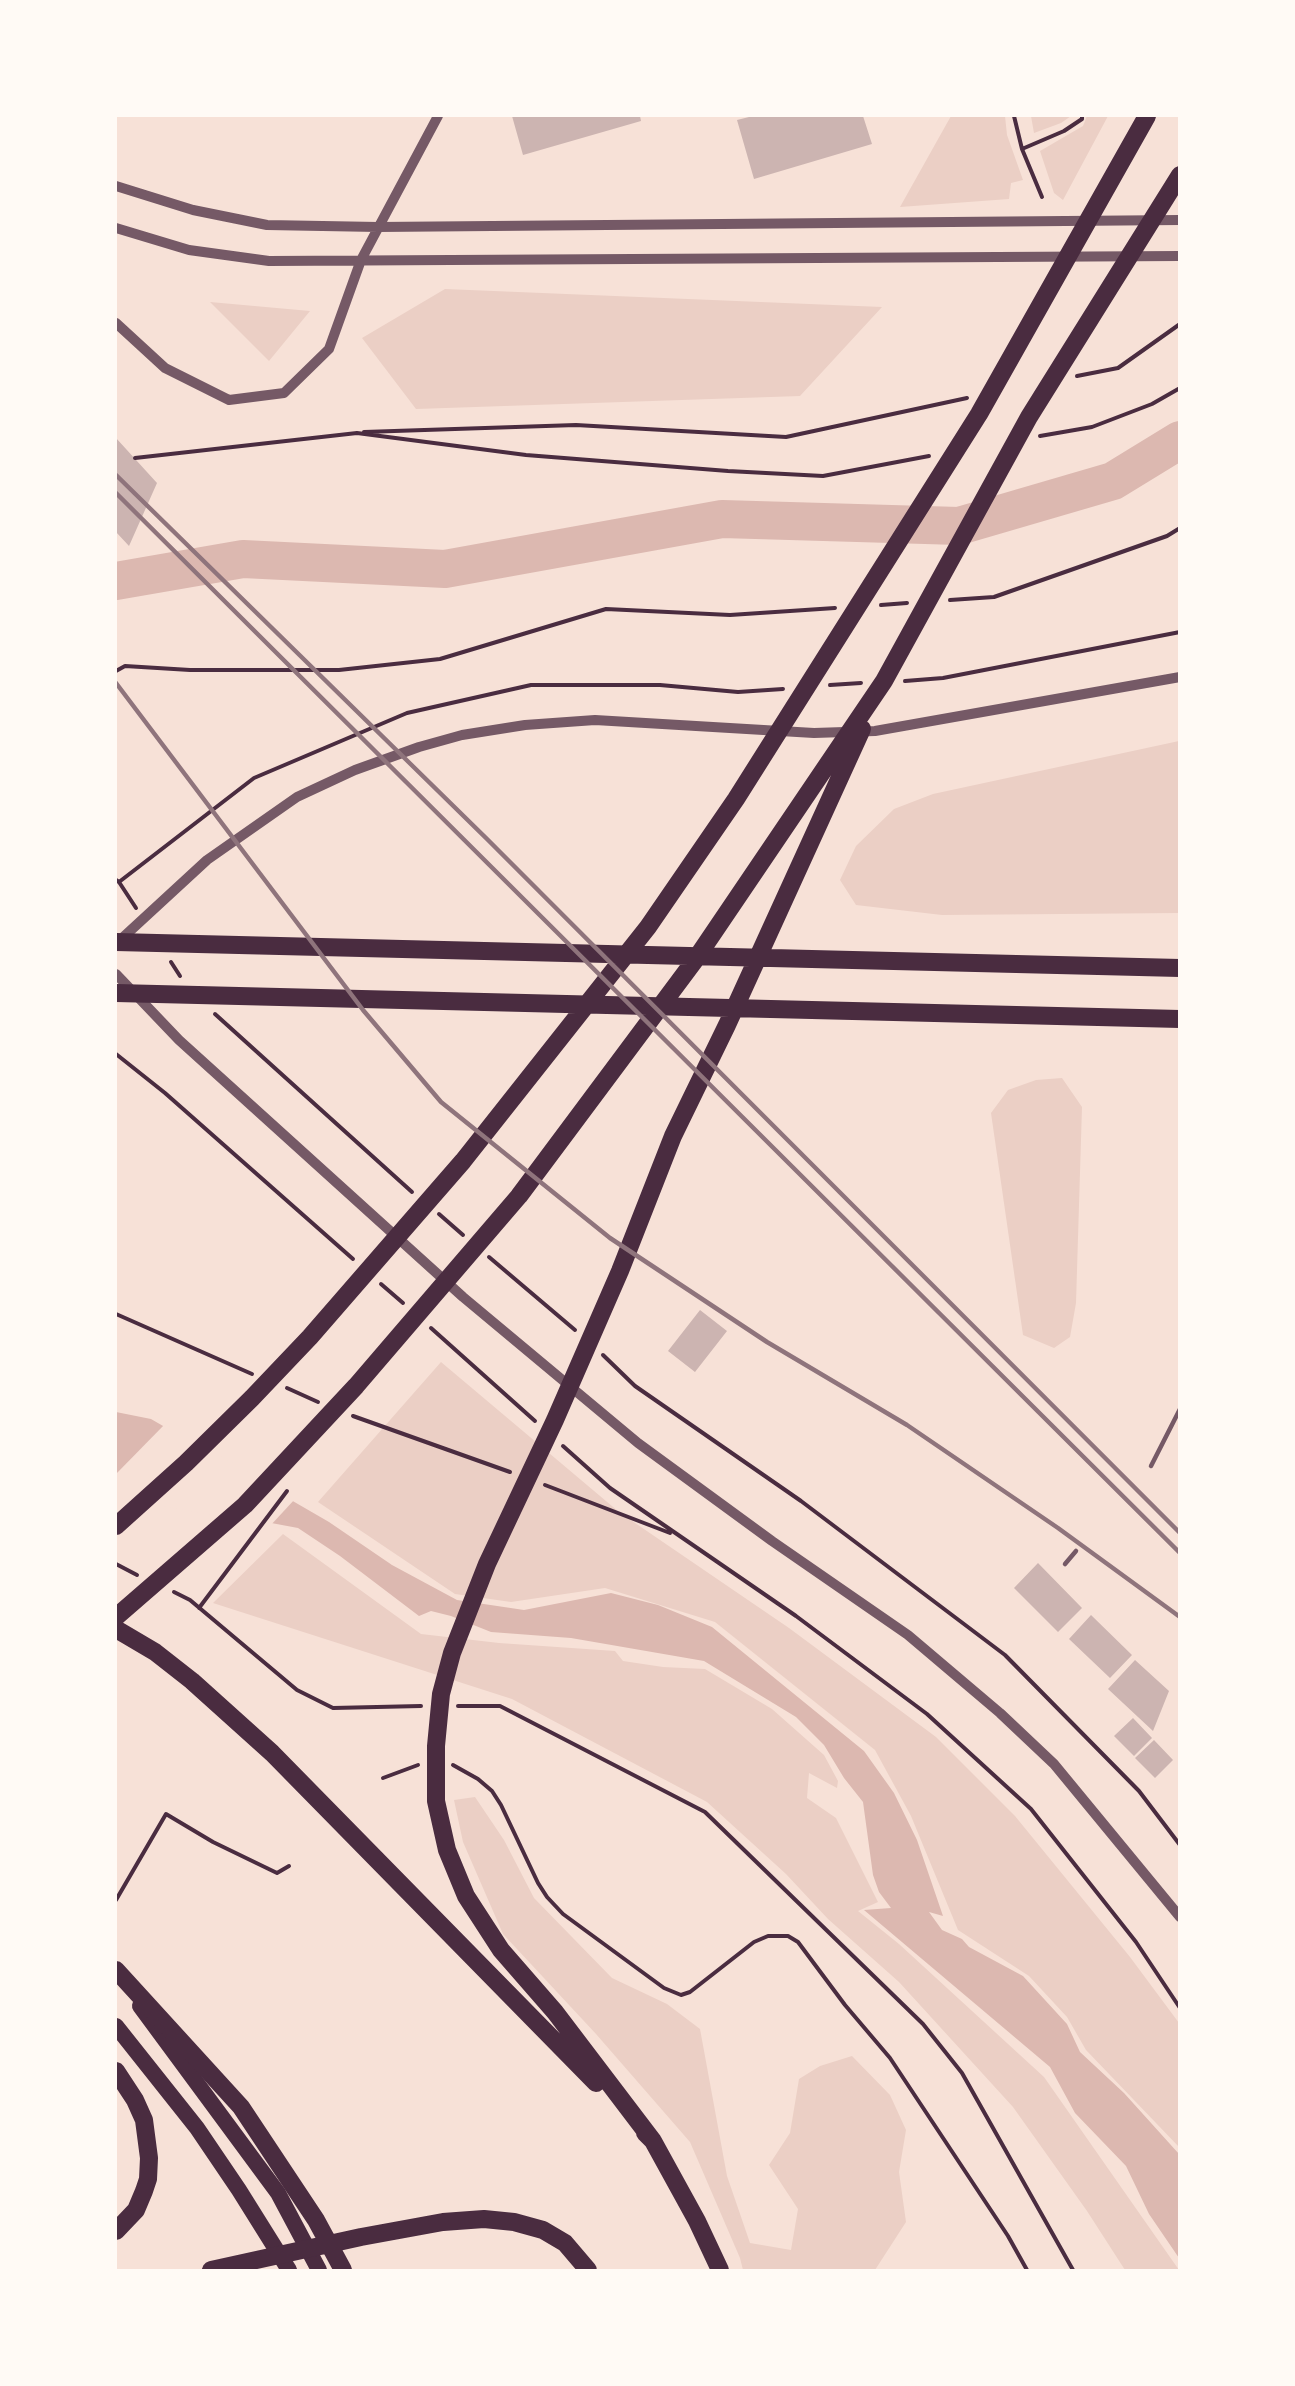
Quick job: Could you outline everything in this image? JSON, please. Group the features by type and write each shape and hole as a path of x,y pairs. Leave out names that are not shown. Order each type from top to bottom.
{"highway":[{"path":"118,1523 186,1463 244,1407 310,1337 463,1161 648,927 736,799 979,414 1147,116"},
{"path":"720,2271 697,2221 653,2141 555,2012 501,1950 472,1905 447,1850 436,1801 436,1746 441,1694 452,1653 486,1564 555,1420 620,1271 673,1136 727,1025 884,681 1029,417 1179,175"},
{"path":"116,1617 245,1505 356,1386 519,1196 695,960 884,681"},
{"path":"116,943 1179,968"},
{"path":"116,993 1179,1018"},
{"path":"116,1629 173,1666 272,1753 653,2141"},
{"path":"116,1972 278,2193 320,2271"},
{"path":"116,1972 241,2108 316,2220 343,2271"},
{"path":"116,2026 197,2128 240,2190 289,2271"},
{"path":"116,2071 135,2100 144,2120 149,2158 144,2192 136,2210 116,2231"},
{"path":"211,2271 361,2237 443,2222 484,2219 514,2222 543,2230 565,2243 588,2271"},
{"path":"697,2221 710,2271"}],"street":[{"path":"116,323 165,368 229,400 284,393 330,349 361,260 438,116"},
{"path":"116,186 193,210 267,225 378,227 1179,220"},
{"path":"116,228 189,250 269,261 1179,256"},
{"path":"116,943 207,860 297,797 355,770 419,747 462,735 525,725 595,720 814,733 875,730 1179,678"},
{"path":"116,974 179,1040 463,1297 638,1443 908,1635 1000,1713 1054,1764 1179,1917"}],"lane":[{"path":"1151,1466 1179,1409"},
{"path":"1065,1564 1076,1551"}],"path":[{"path":"1014,116 1022,149 1042,197"},
{"path":"1022,149 1064,131 1082,116"},
{"path":"1071,377 1118,368 1179,324"},
{"path":"1033,437 1092,427 1152,404 1179,388"},
{"path":"135,458 357,433 576,425 786,437 978,396"},
{"path":"357,433 526,455 823,476 940,454"},
{"path":"948,600 994,597 1167,536 1179,528"},
{"path":"879,605 913,602"},
{"path":"116,671 125,666 190,670 339,669 440,659 606,609 730,615 845,607"},
{"path":"116,879 143,919"},
{"path":"167,955 184,982"},
{"path":"208,1007 420,1199"},
{"path":"116,1054 165,1093 359,1264"},
{"path":"438,1214 466,1238"},
{"path":"484,1253 576,1330"},
{"path":"376,1280 412,1311"},
{"path":"116,1314 261,1377"},
{"path":"429,1326 542,1427"},
{"path":"602,1354 635,1386 801,1501 1005,1655 1140,1791 1179,1845"},
{"path":"282,1386 324,1404"},
{"path":"345,1413 512,1472"},
{"path":"559,1443 610,1488 796,1616 927,1714 1030,1809 1136,1942 1179,2008"},
{"path":"199,1608 292,1484"},
{"path":"545,1485 677,1535"},
{"path":"116,1564 147,1580"},
{"path":"169,1590 190,1600 297,1690 333,1708 431,1706"},
{"path":"454,1706 500,1706 705,1812 923,2024 962,2073 1073,2271"},
{"path":"383,1778 414,1765 424,1765"},
{"path":"444,1765 454,1765 478,1779 492,1791 547,1898 563,1914 664,1988 681,1995 690,1992 742,1951 768,1936 788,1936 798,1942 845,2005 890,2058 1008,2236 1026,2271"},
{"path":"116,1900 166,1814 213,1842 277,1874 289,1866"}],"shaded area":[{"path":"951,116 1005,116 1007,135 1023,180 1011,183 1009,199 900,207"},
{"path":"1031,116 1071,116 1061,123 1034,133"},
{"path":"1087,116 1108,116 1063,200 1054,193 1040,151 1083,126"},
{"path":"445,289 882,307 800,396 416,409 362,338"},
{"path":"210,302 310,311 269,361"},
{"path":"1179,741 1179,913 942,915 856,905 840,880 856,846 894,809 933,794"},
{"path":"1062,1078 1082,1107 1076,1303 1070,1337 1054,1348 1023,1335 991,1113 1008,1090 1036,1080"},
{"path":"441,1362 619,1512 789,1628 936,1737 1015,1816 1130,1957 1179,2023 1179,2147 1086,2050 1067,2017 1029,1976 958,1930 911,1816 875,1750 715,1622 605,1588 511,1602 455,1594 318,1502"},
{"path":"116,1412 151,1419 329,1522 392,1565 457,1600 524,1610 611,1593 658,1605 712,1627 864,1751 894,1793 917,1840 943,1916 929,1912 942,1930 962,1939 969,1947 1023,1976 1067,2024 1080,2052 1124,2093 1179,2154 1179,2258 1149,2214 1126,2166 1075,2113 1050,2067 864,1910 891,1908 879,1892 873,1875 863,1802 844,1778 824,1745 796,1717 704,1661 571,1638 491,1632 451,1616 431,1611 419,1616 340,1556 298,1528 116,1494"},
{"path":"283,1534 421,1634 499,1643 615,1651 623,1661 663,1667 705,1669 772,1709 824,1755 838,1781 837,1788 809,1773 807,1798 836,1818 878,1902 858,1911 899,1944 1044,2077 1179,2270 1125,2270 1087,2211 1013,2107 899,1982 828,1919 786,1874 707,1802 512,1699 213,1603"},
{"path":"475,1797 504,1840 534,1898 612,1978 667,2004 700,2029 727,2176 750,2243 791,2250 798,2209 769,2165 790,2133 799,2079 820,2066 852,2056 890,2095 906,2130 899,2172 906,2222 875,2270 743,2270 740,2258 690,2142 596,2034 503,1934 463,1842 454,1800"}],"pier":[{"path":"165,1424 295,1499 270,1526 116,1497 116,1474"}],"building":[{"path":"512,116 640,116 641,121 523,155"},
{"path":"753,116 863,116 872,144 754,179 737,120"},
{"path":"116,438 157,483 129,546 116,532"},
{"path":"700,1310 727,1331 695,1372 668,1351"},
{"path":"1038,1563 1082,1608 1058,1632 1014,1588"},
{"path":"1091,1615 1132,1655 1110,1678 1069,1639"},
{"path":"1135,1660 1169,1691 1153,1731 1108,1689"},
{"path":"1133,1718 1152,1738 1134,1756 1114,1736"},
{"path":"1154,1740 1173,1760 1155,1778 1135,1758"}],"waterway":[{"path":"116,581 243,559 445,569 722,519 959,526 1113,481 1180,440"}],"railway":[{"path":"116,475 487,839 1180,1533"},
{"path":"116,493 1180,1553"},
{"path":"116,683 363,1010 441,1102 610,1238 767,1342 907,1425 1058,1528 1180,1617"}]}
